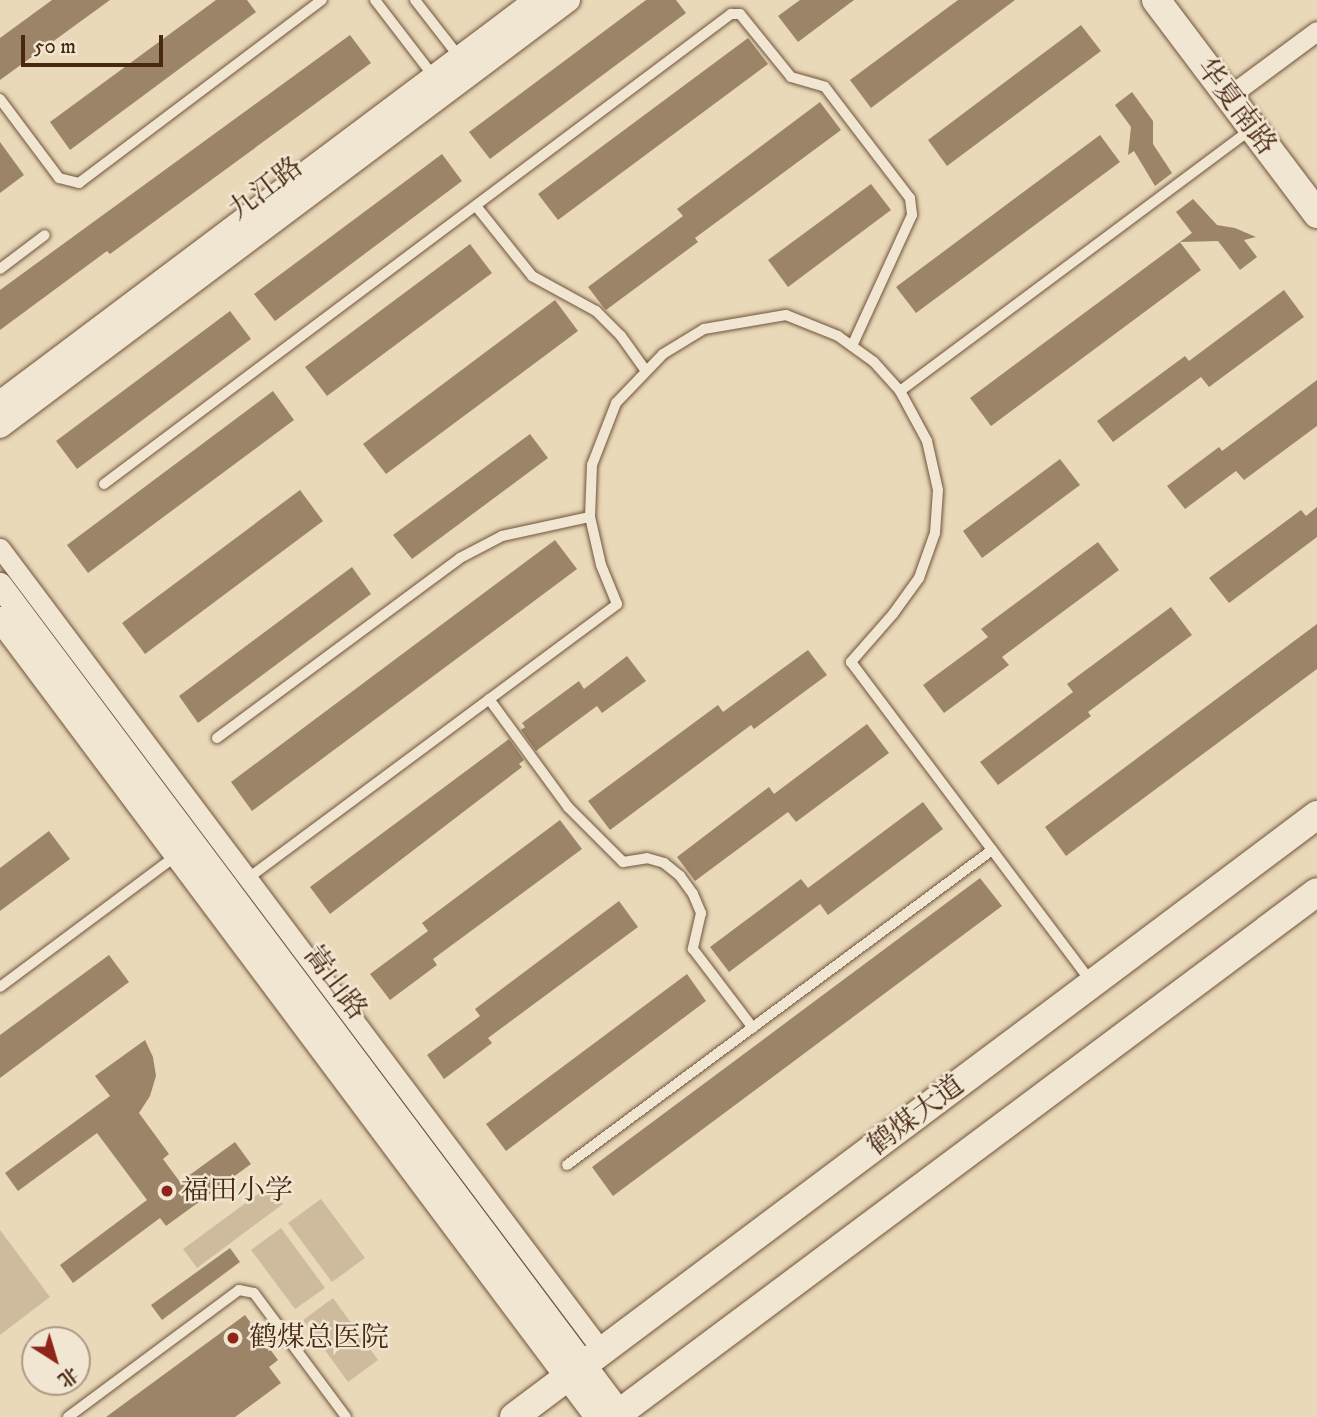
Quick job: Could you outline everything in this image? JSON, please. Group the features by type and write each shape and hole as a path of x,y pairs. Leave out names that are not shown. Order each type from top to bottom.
{"main road":[{"name":"华夏南路","path":"1156,0 1317,214"},
{"name":"鹤煤大道","path":"514,1417 1317,815"},
{"path":"614,1416 1317,892"}],"street":[{"name":"九江路","path":"0,403 537,0"},
{"name":"九江路","path":"0,426 568,0"},
{"path":"1229,96 1317,31"},
{"path":"0,548 247,879 584,1364"},
{"name":"嵩山路","path":"0,585 584,1364 614,1416"},
{"name":"嵩山路","path":"0,619 177,855 584,1364"}],"lane":[{"path":"0,99 59,178 79,183 322,0"},
{"path":"375,0 435,77"},
{"path":"415,0 460,58"},
{"path":"104,484 731,14 740,14 791,77 825,87 910,198 912,215 852,346"},
{"path":"900,391 1252,128"},
{"path":"476,206 532,276 596,311 621,336 646,371"},
{"path":"0,269 45,235"},
{"path":"247,879 617,604 601,565 590,517 592,465 616,403 663,354 704,329 786,315 838,336 874,362 900,391 927,441 938,490 935,533 919,578 893,614 851,662 1092,984"},
{"path":"217,738 460,558 502,536 590,517"},
{"path":"489,699 568,807 623,862 647,858 664,863 680,876 693,894 701,913 694,949 753,1028"},
{"path":"568,1165 992,850"},
{"path":"0,987 177,855"},
{"path":"68,1417 239,1290 254,1293 346,1417"}],"shaded area":[{"path":"269,1186 283,1204 197,1268 183,1249"},
{"path":"321,1199 365,1258 332,1282 288,1223"},
{"path":"281,1228 325,1288 295,1309 251,1250"},
{"path":"0,1230 50,1297 0,1335"},
{"path":"333,1298 378,1360 348,1382 303,1320"}],"building":[{"path":"52,0 110,0 0,80 0,38"},
{"path":"216,0 247,0 256,12 70,150 50,122"},
{"path":"646,0 676,0 686,13 490,159 469,132"},
{"path":"800,0 854,0 798,42 778,16"},
{"path":"958,0 1015,0 871,108 850,80"},
{"path":"1081,25 1101,51 947,166 928,140"},
{"path":"350,35 371,63 110,254 107,251 0,330 0,290"},
{"path":"748,38 768,64 558,220 538,194"},
{"path":"1132,92 1153,121 1153,144 1172,173 1155,186 1134,151 1128,155 1131,127 1115,105"},
{"path":"820,102 841,130 695,238 698,242 606,310 604,308 588,287 683,216 677,209"},
{"path":"1100,135 1120,162 916,313 896,287"},
{"path":"0,142 24,175 0,193"},
{"path":"442,154 462,181 275,321 254,294"},
{"path":"871,184 891,210 788,287 768,260"},
{"path":"1193,199 1217,225 1235,228 1256,237 1244,240 1257,257 1240,270 1218,241 1180,242 1201,270 991,426 970,398 1192,233 1176,212"},
{"path":"470,244 492,273 327,396 305,367"},
{"path":"1284,290 1304,317 1209,387 1201,377 1113,442 1097,421 1185,356 1189,361"},
{"path":"555,300 578,331 386,474 363,444"},
{"path":"230,311 251,339 77,469 56,441"},
{"path":"1317,380 1317,426 1244,480 1236,471 1185,509 1167,486 1219,447 1222,451"},
{"path":"273,391 294,420 88,573 67,545"},
{"path":"530,434 548,458 412,559 393,535"},
{"path":"1060,459 1080,485 982,558 963,531"},
{"path":"300,490 323,521 145,654 122,623"},
{"path":"1317,507 1317,537 1229,603 1209,578 1301,510 1306,516"},
{"path":"555,540 577,569 252,811 231,782"},
{"path":"1098,542 1119,570 1002,657 1009,665 944,713 923,685 988,637 981,629"},
{"path":"352,567 371,594 198,723 179,696"},
{"path":"1171,607 1192,635 1088,712 1091,716 998,785 980,762 1073,692 1067,684"},
{"path":"1317,624 1317,669 1066,856 1045,827"},
{"path":"808,650 827,675 754,729 751,725 610,830 588,801 718,705 723,712"},
{"path":"627,656 646,681 602,713 597,706 536,751 521,730 525,727 522,723 579,681 584,689"},
{"path":"867,724 889,753 796,822 788,812 695,881 677,857 769,787 774,794"},
{"path":"509,739 524,760 519,764 522,767 330,914 310,887"},
{"path":"923,802 943,829 828,915 820,904 729,972 710,947 801,879 808,888"},
{"path":"560,820 582,849 433,959 437,965 390,1000 370,974 428,931 422,923"},
{"path":"49,831 70,859 0,911 0,868"},
{"path":"980,878 1002,906 613,1196 592,1167"},
{"path":"619,901 638,927 488,1038 492,1043 444,1079 427,1055 480,1016 475,1009"},
{"path":"109,955 129,982 0,1078 0,1035"},
{"path":"687,974 706,1001 506,1151 486,1124"},
{"path":"145,1040 153,1057 156,1076 150,1096 139,1113 169,1154 163,1159 180,1182 235,1142 251,1164 166,1226 160,1218 73,1283 60,1265 147,1200 97,1133 18,1191 5,1173 110,1096 95,1076"},
{"path":"230,1248 240,1262 162,1320 151,1305"},
{"path":"245,1315 278,1360 269,1367 281,1383 235,1417 106,1417"}],"place":[{"name":"福田小学","path":"167,1191"},
{"name":"鹤煤总医院","path":"233,1338"}]}
